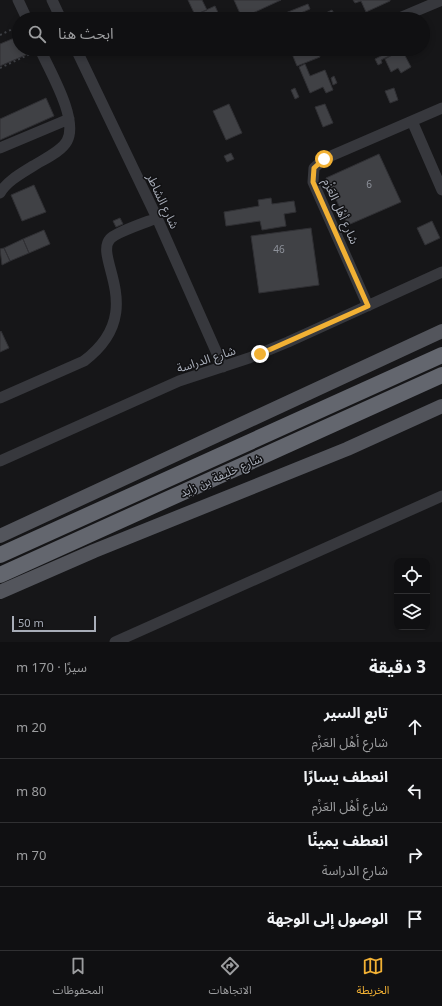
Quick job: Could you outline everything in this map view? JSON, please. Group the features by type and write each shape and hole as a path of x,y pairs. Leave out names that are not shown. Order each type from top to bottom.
{"highway":[{"name":"شارع خليفة بن زايد","path":"0,555 442,355"},
{"name":"شارع خليفة بن زايد","path":"0,575 442,375"}],"main road":[{"path":"0,536 442,331"},
{"path":"0,592 94,551 347,449 442,406"}],"street":[{"path":"18,0 23,12"},
{"path":"52,0 58,12"},
{"path":"414,12 442,0"},
{"path":"0,193 10,182 61,148 68,140 70,126 67,110 39,56"},
{"name":"شارع الشاطر","path":"79,56 157,218 224,367"},
{"name":"شارع أهْل العَزْم","path":"368,306 313,182 312,172 320,161 442,108"},
{"path":"0,148 69,119"},
{"path":"412,121 438,171 442,190"},
{"path":"0,398 84,361 96,352 105,341 117,314 116,291 106,250 108,242 113,236 157,218"},
{"name":"شارع الدراسة","path":"0,461 179,381 224,367 274,348 442,272"},
{"path":"115,642 442,496"}],"path":[{"path":"0,35 12,29"},
{"path":"0,68 25,56"}],"building":[{"path":"188,0 202,0 207,10 202,12 194,12"},
{"path":"234,0 281,0 255,12 239,12"},
{"path":"353,0 390,1 366,12 361,1 355,3"},
{"path":"308,4 310,9 303,12 288,12"},
{"path":"215,6 218,12 202,12"},
{"path":"12,39 12,56 23,56 0,66 0,44"},
{"path":"293,56 320,57 297,66"},
{"path":"381,56 389,56 381,60 382,63 378,65 375,59"},
{"path":"391,56 405,56 411,67 401,73 398,68 391,72 385,59"},
{"path":"305,64 310,76 325,70 333,90 326,93 323,87 310,93 299,67"},
{"path":"334,76 337,83 333,85 331,78"},
{"path":"295,88 299,97 295,99 291,90"},
{"path":"394,88 398,100 390,103 385,91"},
{"path":"46,98 54,116 0,140 0,119"},
{"path":"229,104 242,133 226,140 213,111"},
{"path":"325,104 333,123 323,127 315,107"},
{"path":"231,153 234,159 227,162 224,156"},
{"path":"379,154 401,202 348,225 326,178"},
{"path":"34,185 46,212 22,221 11,195"},
{"path":"271,198 272,204 294,201 296,212 284,214 286,226 262,230 260,221 226,226 224,212 259,206 258,200"},
{"path":"120,218 123,224 116,227 113,221"},
{"path":"432,221 440,238 425,245 417,228"},
{"path":"311,228 319,285 259,293 251,236"},
{"path":"44,230 50,244 29,253 23,239"},
{"path":"23,239 29,253 10,261 4,248"},
{"path":"4,248 10,261 2,265 0,249"},
{"path":"1,331 9,348 0,352 0,332"}],"route":[{"path":"260,354 368,306 313,182 312,172 317,164 324,159"}]}
